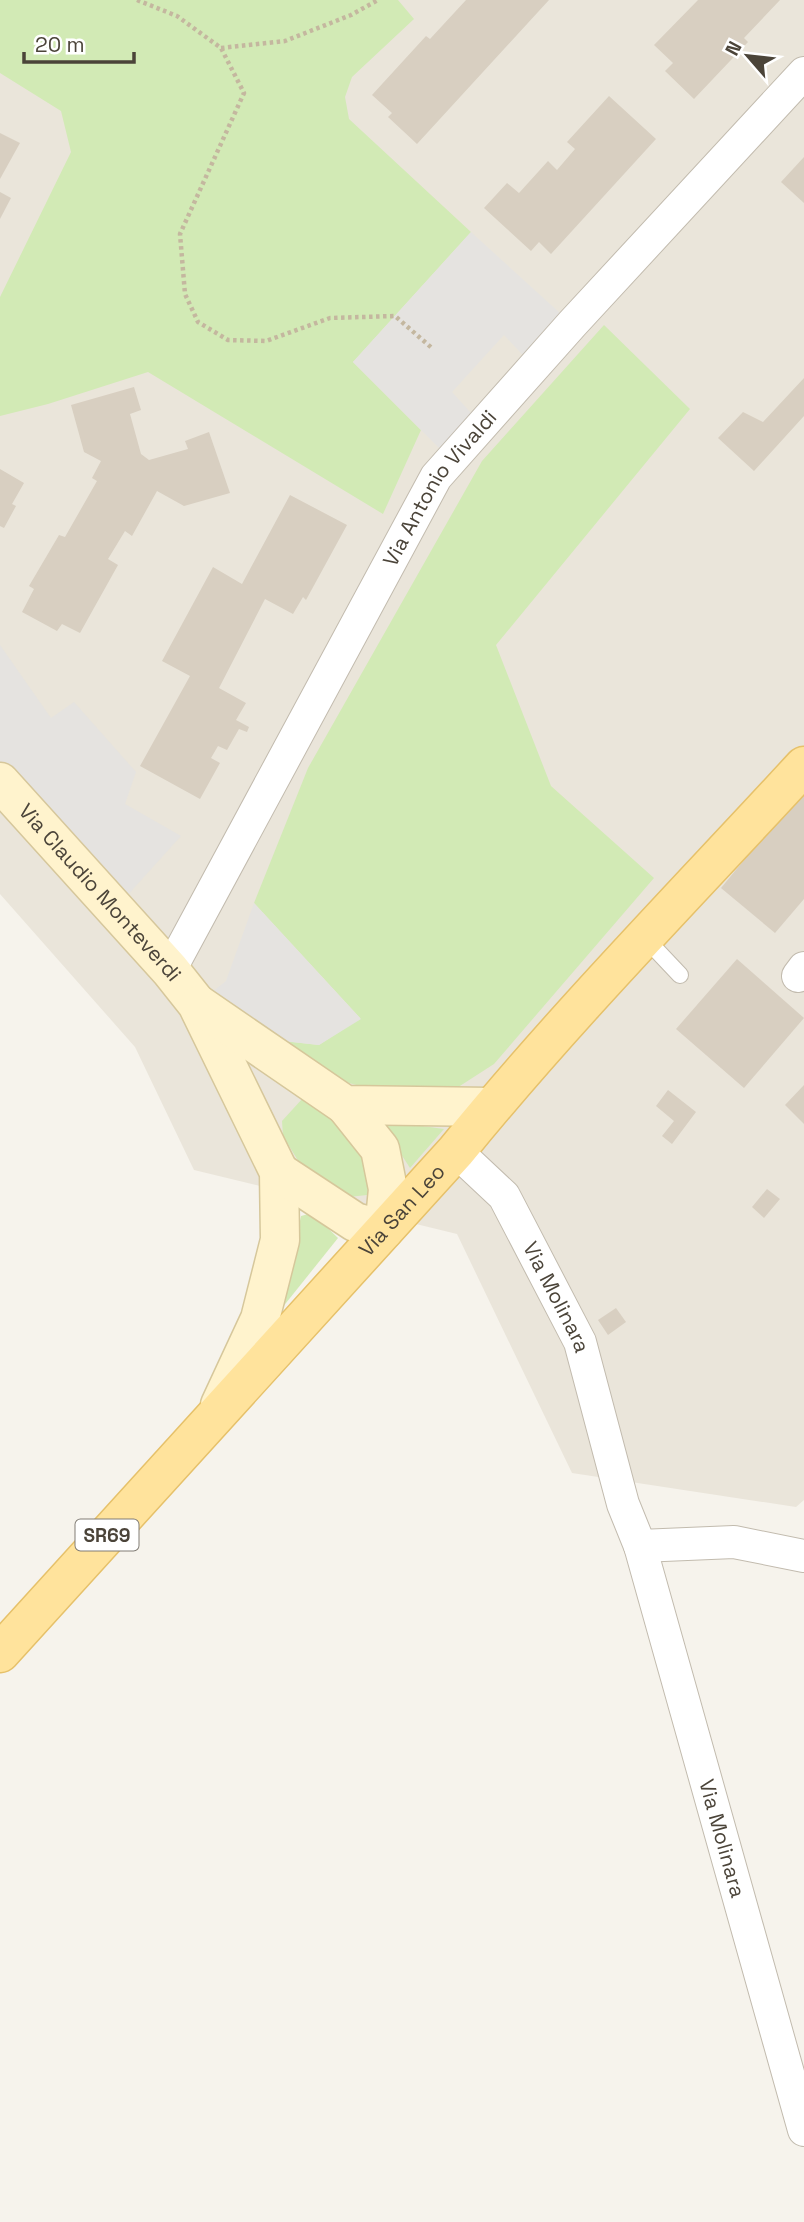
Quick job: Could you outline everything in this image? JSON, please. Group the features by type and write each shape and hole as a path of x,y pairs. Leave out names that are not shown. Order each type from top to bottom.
{"main road":[{"name":"Via San Leo","path":"0,1653 456,1151 491,1107 804,766"}],"street":[{"name":"Via Antonio Vivaldi","path":"170,970 436,477 572,324 804,73"},
{"name":"Via Claudio Monteverdi","path":"0,782 170,970 197,1004"},
{"path":"197,1004 345,1105 380,1149 387,1189 384,1230 355,1222 279,1172"},
{"path":"197,1004 279,1172 281,1240 260,1319 214,1416"},
{"path":"345,1105 491,1107"},
{"name":"Via Molinara","path":"456,1151 504,1196 580,1342 623,1504 640,1546 804,2130"},
{"path":"640,1546 734,1542 804,1556"}],"lane":[{"path":"645,938 680,975"}],"path":[{"path":"137,0 177,16 221,48 244,93 180,234 185,294 198,322 228,340 266,341 330,318 395,316 433,349"},
{"path":"221,48 285,41 351,15 378,0"}],"shaded area":[{"path":"0,0 804,0 804,1500 796,1507 572,1473 457,1234 194,1170 135,1047 0,894"},
{"path":"471,232 572,324 534,367 504,335 452,392 482,425 451,460 353,362"},
{"path":"0,645 51,718 74,702 136,772 125,804 181,836 115,909 0,782"},
{"path":"254,903 361,1019 319,1045 283,1041 197,1004 226,981"}],"green space":[{"path":"0,0 398,0 414,19 352,77 345,97 349,119 471,232 353,362 421,430 383,514 148,372 48,404 0,416 0,297 71,152 61,111 0,73"},
{"path":"604,325 690,409 496,645 551,786 654,878 494,1064 449,1093 396,1096 349,1083 305,1061 283,1041 319,1045 360,1018 254,903 308,768 482,461"},
{"path":"303,1098 341,1124 356,1141 364,1155 368,1171 367,1195 349,1197 305,1172 283,1136 282,1121"},
{"path":"379,1120 444,1129 410,1168"},
{"path":"312,1213 338,1238 282,1308 301,1216"}],"building":[{"path":"466,0 549,0 417,144 388,117 392,113 372,95 426,36 430,39"},
{"path":"698,0 780,0 744,38 748,42 694,99 665,71 673,63 654,45"},
{"path":"609,96 656,139 551,254 539,242 531,251 484,208 507,183 519,193 548,161 557,170 575,149 567,142"},
{"path":"0,133 20,143 0,179"},
{"path":"804,157 804,203 781,182"},
{"path":"0,192 11,198 0,219"},
{"path":"804,378 804,416 754,471 718,438 743,412 763,422"},
{"path":"134,387 141,410 130,414 141,454 149,460 188,449 185,441 209,432 230,493 184,506 157,491 132,536 125,531 108,559 118,565 80,633 62,624 57,631 22,612 34,589 29,586 59,535 65,537 97,481 92,478 101,461 84,452 71,405"},
{"path":"0,469 24,483 12,504 16,506 4,528 0,526"},
{"path":"290,495 347,525 306,600 303,597 293,614 265,599 219,688 246,703 236,720 249,727 247,732 239,729 227,750 218,746 211,758 220,763 200,799 140,766 190,676 162,661 213,567 242,584"},
{"path":"804,787 804,899 775,933 721,888"},
{"path":"737,959 804,1018 744,1088 676,1029"},
{"path":"804,1085 804,1124 785,1105"},
{"path":"668,1090 696,1112 672,1144 662,1136 674,1121 656,1106"},
{"path":"767,1189 780,1199 764,1218 752,1207"},
{"path":"616,1308 626,1322 608,1335 598,1320"}]}
